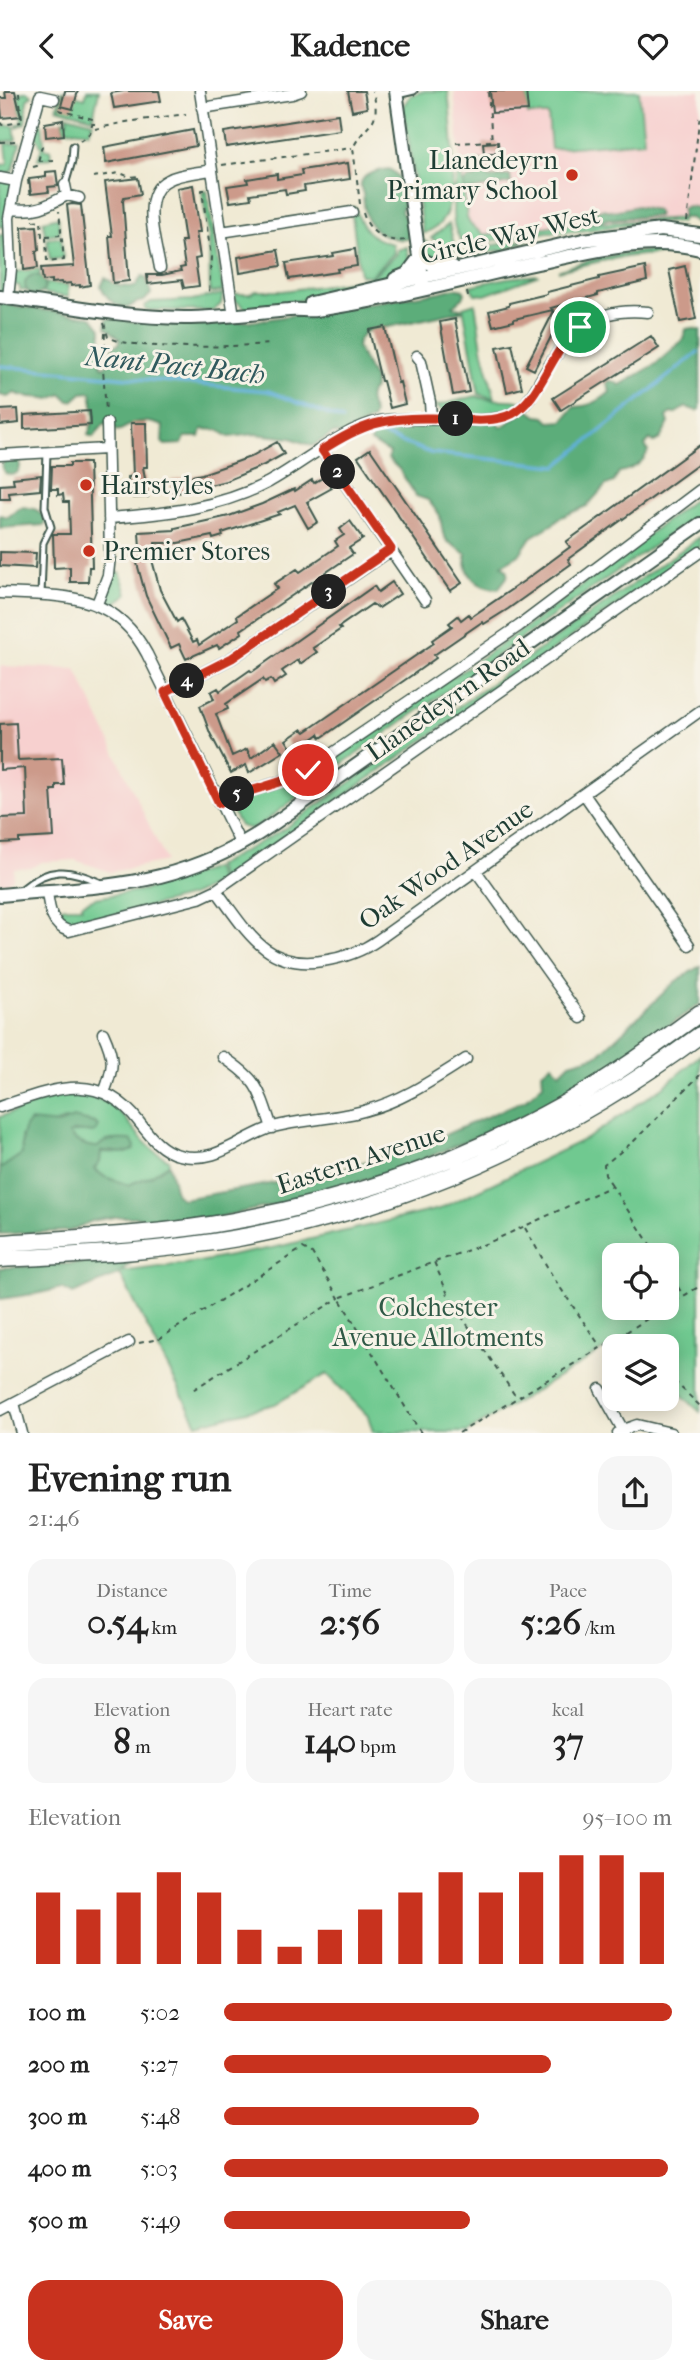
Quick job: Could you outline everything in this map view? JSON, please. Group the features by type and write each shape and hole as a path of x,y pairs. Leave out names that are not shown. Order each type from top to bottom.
{"highway":[{"name":"Eastern Avenue","path":"0,1243 156,1231 231,1222 352,1194 415,1173 530,1122 630,1063 700,1013"},
{"name":"Eastern Avenue","path":"0,1259 159,1249 236,1238 357,1209 422,1188 544,1135 645,1074 700,1035"}],"street":[{"path":"200,91 234,316"},
{"path":"202,107 301,91"},
{"path":"396,93 423,283"},
{"path":"4,297 11,269 8,226 16,181 40,96 54,99"},
{"path":"160,268 152,203 157,188 175,177 211,169"},
{"path":"0,178 16,181"},
{"path":"11,209 32,211 64,193 79,198"},
{"path":"221,232 352,212"},
{"name":"Circle Way West","path":"4,297 138,315 184,318 312,310 380,300 460,267 613,235 661,230 700,235"},
{"name":"Circle Way West","path":"290,310 357,292 423,283 603,250 670,244 700,249"},
{"path":"419,258 442,268 460,267"},
{"path":"357,292 399,278 412,269 419,258"},
{"path":"109,518 177,511 236,496 268,483 355,431 379,421 488,419 514,413 529,400 559,349 580,327 617,313 632,310 648,312"},
{"path":"417,356 421,361 431,418"},
{"path":"97,604 110,565 107,423"},
{"path":"0,455 106,449"},
{"path":"322,450 425,600"},
{"name":"Llanedeyrn Road","path":"219,803 247,790 288,781 308,770 519,627 700,490"},
{"name":"Llanedeyrn Road","path":"0,895 139,882 212,860 241,845 700,524"},
{"path":"165,692 232,658 391,549"},
{"name":"Llanedeyrn Road","path":"47,892 53,918 59,927 69,930 199,898 216,890 700,552"},
{"path":"0,593 75,598 97,604 116,615 137,636 241,845"},
{"name":"Oak Wood Avenue","path":"216,890 246,931 267,951 291,962 310,963 345,957 368,947 700,711"},
{"path":"583,794 689,945"},
{"path":"476,871 581,1018"},
{"path":"103,1033 111,1051 113,1065 104,1093"},
{"path":"223,1057 253,1080 261,1093 272,1128"},
{"path":"0,1107 56,1088 78,1087 104,1093 128,1109 159,1145 183,1156 204,1158 272,1128 365,1111 390,1103 418,1090 466,1059"},
{"path":"0,1410 129,1342"},
{"path":"600,1389 621,1431 637,1425 671,1433"},
{"path":"14,1403 22,1433"}],"lane":[{"path":"396,93 414,91"},
{"path":"64,193 73,146"},
{"path":"40,595 43,543 51,527 45,507 47,453"},
{"path":"16,894 33,879 48,873 73,872 108,887"}],"path":[{"path":"373,91 377,109 374,120 353,148 360,204 370,229 389,241 408,240"},
{"path":"456,143 492,141 488,91"},
{"path":"0,122 2,125 23,122 19,93"},
{"path":"54,99 57,101 57,109 96,120"},
{"path":"96,129 148,118 186,114"},
{"path":"687,224 700,114"},
{"path":"73,146 90,133 92,124 96,124"},
{"path":"26,167 37,166 42,146 30,129"},
{"path":"0,142 18,141"},
{"path":"211,169 353,148"},
{"path":"38,161 54,160"},
{"path":"93,177 120,173 130,177 138,176"},
{"path":"28,178 32,221 41,220 42,237 61,235"},
{"path":"209,294 211,257 202,190 214,188"},
{"path":"46,236 47,262 64,260 61,235 64,193"},
{"path":"466,287 469,301"},
{"path":"103,318 107,423"},
{"path":"105,331 113,339"},
{"path":"104,345 113,339 193,346 270,344"},
{"path":"649,1243 605,1175 604,1165 634,1141 700,1075"},
{"path":"191,1391 339,1299 524,1227 612,1186"},
{"path":"524,1227 553,1277 600,1346"},
{"path":"129,1342 146,1343 159,1339 303,1248 312,1253 421,1433"},
{"path":"434,1262 450,1299 516,1397"},
{"path":"679,1299 700,1286"},
{"path":"679,1288 684,1296"},
{"path":"458,1433 646,1320"},
{"path":"679,1386 700,1406"}],"shaded area":[{"name":"Llanedeyrn Primary School","path":"454,91 700,91 700,208 687,206 683,209 682,218 551,226 494,235 483,234 470,224 464,204"},
{"path":"0,666 76,669 166,861 111,872 75,860 42,862 31,868 14,869 13,878 8,883 0,884"}],"green space":[{"path":"62,91 65,91 61,106 74,95 85,98 87,91 99,91 93,118 57,108"},
{"path":"425,91 448,91 453,178 447,210 439,224 423,234 403,106 411,95"},
{"path":"526,91 639,91 644,141 551,149 548,115 528,115"},
{"path":"28,92 32,95 27,100 25,123 17,127 17,124 22,123 18,93"},
{"path":"67,115 93,122 89,132 64,129 63,120 68,121"},
{"path":"38,121 42,125 45,149 50,149 51,158 38,159 42,147 35,135"},
{"path":"14,125 16,140 0,142 0,126"},
{"path":"20,143 13,170 0,174 0,165 8,164 6,144"},
{"path":"480,160 488,163 487,176 490,178 510,175 511,183 465,191 463,184 467,179 476,178"},
{"path":"460,161 467,218 470,224 483,234 494,235 551,226 682,218 681,222 547,232 465,245 459,237 453,216"},
{"path":"389,169 398,177 403,187 401,211 410,228 411,236 408,239 386,236 372,226 366,216 362,181 371,173"},
{"path":"0,178 16,181 8,226 0,227"},
{"path":"202,191 207,191 223,291 210,293 209,237"},
{"path":"637,206 657,210 658,216 608,219 593,223 587,216 588,212 602,209 613,211"},
{"path":"687,206 700,208 700,224 690,218 682,218 682,209"},
{"path":"351,207 355,207 368,232 393,244 394,253 370,276 360,275"},
{"path":"58,217 60,233 45,235 43,221"},
{"path":"449,224 455,248 454,251 431,238"},
{"path":"9,234 8,298 7,304 0,304 0,235"},
{"path":"61,237 63,258 50,260 47,239"},
{"path":"530,239 500,252 499,250 464,258 466,250"},
{"path":"424,241 457,259 435,259 428,252"},
{"path":"407,247 410,263 400,274 330,295 253,309 246,309 235,300 235,294 283,291 369,279 397,254 397,250"},
{"path":"668,250 700,255 700,260 666,254 648,255 610,259 558,271 612,255"},
{"path":"39,269 41,283 68,285 68,297 20,290 20,286 15,285 13,272"},
{"path":"35,275 42,278 45,285 42,292 35,295 28,292 25,285 28,278"},
{"path":"539,275 485,295 475,294 470,286 507,278"},
{"path":"142,276 146,277 151,294 144,301 127,308 111,301 101,286 105,278 120,286 135,287"},
{"path":"455,288 465,293 453,306 462,311 365,332 357,347 374,379 374,388 369,398 374,414 372,420 342,435 334,433 312,446 291,438 255,434 229,437 218,430 202,429 200,437 185,437 182,444 165,445 162,442 163,426 145,422 135,423 118,431 105,423 93,437 88,435 95,416 91,392 82,393 73,401 69,401 62,394 50,399 15,393 7,397 0,395 0,304 92,317 101,328 101,365 104,367 109,363 114,346 119,344 120,339 106,327 107,319 179,324 207,320 213,323 256,321"},
{"path":"223,294 221,304 213,311 145,310 145,306 151,302 192,300"},
{"path":"475,303 482,348 495,399 479,394 463,307"},
{"path":"686,329 700,330 700,409 697,411 686,407 671,413 667,417 669,423 660,439 654,442 650,439 645,445 648,451 640,463 619,472 614,482 606,485 587,506 559,518 531,537 519,555 502,565 508,571 507,577 498,589 484,586 473,579 467,568 466,554 447,541 443,534 440,516 428,500 416,496 399,469 388,459 390,453 371,442 379,424 495,421 502,427 527,409 550,422 563,421 574,407 594,403 610,392 608,381 620,385 656,364 684,339"},
{"path":"476,396 521,402 508,412 488,416 446,414 436,406"},
{"path":"11,457 17,460 20,466 17,472 11,475 5,472 2,466 5,460"},
{"path":"700,495 700,513 336,768 264,822 251,829 240,826 233,813 239,798 271,789 455,676 539,618"},
{"path":"21,507 39,512 46,521 44,525 0,528 0,515 8,517"},
{"path":"700,537 700,547 222,881 216,866 281,831"},
{"path":"120,572 127,594 112,605 107,593 112,573"},
{"path":"214,868 220,882 191,896 68,927 63,925 55,913 62,907 82,907 82,904 95,898 148,889"},
{"path":"700,966 700,1004 605,1070 518,1119 403,1168 271,1206 209,1219 192,1217 151,1221 139,1217 115,1217 92,1221 70,1231 0,1234 0,1169 22,1154 23,1132 30,1121 59,1124 73,1118 95,1123 98,1127 94,1133 74,1131 69,1134 90,1147 98,1147 109,1140 131,1140 135,1146 130,1152 101,1151 100,1162 94,1169 105,1177 128,1185 151,1176 169,1164 176,1194 182,1199 321,1175 424,1144 525,1100 543,1084 542,1072 552,1064 560,1073 570,1063 598,1055 676,981"},
{"name":"Colchester Avenue Allotments","path":"700,1055 700,1412 679,1392 679,1334 602,1334 602,1351 467,1432 373,1432 368,1416 327,1374 275,1404 197,1424 119,1272 199,1262 277,1247 439,1209 588,1138 666,1085"},
{"path":"68,1094 105,1101 126,1119 144,1141 169,1160 169,1164 151,1176 128,1185 105,1177 94,1169 101,1152 128,1153 81,1143 69,1134 97,1131 98,1126 95,1123 64,1120 21,1136 22,1154 0,1169 0,1117 49,1098"},
{"path":"100,1262 130,1264 118,1275 73,1294 62,1288 0,1299 0,1268"}],"building":[{"path":"5,91 15,91 21,116 2,118 0,98 6,98"},
{"path":"65,91 78,91 73,109 61,106"},
{"path":"159,91 161,101 114,108 111,93"},
{"path":"348,91 364,91 367,108 352,111"},
{"path":"490,91 526,91 528,111 492,113"},
{"path":"338,114 340,130 226,147 224,132"},
{"path":"63,120 64,135 46,137 45,123"},
{"path":"193,130 196,146 106,163 104,147"},
{"path":"498,142 499,153 484,154 483,143"},
{"path":"348,163 350,179 304,186 305,191 286,194 285,189 250,194 251,199 230,202 227,186 248,183 247,179 277,174 277,179 302,175 301,170"},
{"path":"56,171 58,186 48,187 49,192 31,194 29,179 46,177 46,172"},
{"path":"138,178 141,194 124,197 123,201 129,281 113,283 109,236 112,236 105,182"},
{"path":"193,185 200,232 196,232 200,258 195,259 199,286 184,288 182,280 148,284 147,275 181,271 180,268 185,267 181,241 185,241 177,188"},
{"path":"67,205 81,205 90,285 80,287 71,286 71,283 43,281 41,268 74,266"},
{"path":"37,226 38,268 24,270 22,227"},
{"path":"355,249 357,266 337,269 338,272 289,279 286,263 334,256 333,253"},
{"path":"278,250 281,266 240,273 238,257"},
{"path":"685,266 696,319 680,322 669,270"},
{"path":"645,267 647,281 598,293 551,308 553,310 493,326 489,311 509,306 509,303 599,277"},
{"path":"554,311 568,324 560,331 556,327 534,370 526,366"},
{"path":"455,319 469,392 453,395 440,322"},
{"path":"385,327 405,404 390,408 369,330"},
{"path":"651,336 659,348 561,410 553,398"},
{"path":"512,344 522,388 507,392 497,347"},
{"path":"18,409 19,423 0,425 0,410"},
{"path":"90,411 91,425 24,429 24,415"},
{"path":"131,423 146,423 147,467 143,467 148,497 133,498 133,488 129,488 128,477 133,476"},
{"path":"277,442 284,454 264,465 226,481 173,494 171,480 202,474 231,464"},
{"path":"700,445 700,463 568,559 571,564 508,609 484,624 482,622 434,655 436,658 321,738 319,734 294,752 286,740 302,729 305,732 434,643 432,640 452,626 449,623 458,616 461,620 469,614 471,617 524,581 570,547 566,542"},
{"path":"370,449 462,583 450,591 358,457"},
{"path":"70,463 89,463 92,567 89,567 88,582 70,582 70,567 54,568 53,534 70,534 69,502 64,502 63,494 58,495 58,489 51,489 52,466 70,466"},
{"path":"41,475 40,490 9,493 10,499 0,499 0,485 14,484 13,478"},
{"path":"324,477 332,488 307,502 318,522 308,528 295,505 278,512 280,514 222,533 223,536 213,539 212,536 178,543 155,543 156,555 151,556 160,590 177,622 181,619 193,642 197,640 199,645 278,588 274,584 297,569 300,572 338,546 335,541 344,535 340,529 350,521 363,539 349,548 353,554 241,630 242,633 219,648 217,645 186,659 179,644 171,648 146,596 135,556 132,557 131,548 140,548 139,532 175,530 229,516"},
{"path":"0,552 36,553 35,568 0,566"},
{"path":"392,582 400,594 379,608 372,604 313,648 317,652 300,664 298,660 282,671 286,676 274,684 271,679 265,682 263,679 226,704 228,709 216,714 232,756 247,749 251,758 275,741 283,752 249,773 246,765 231,773 210,733 200,706 214,699 211,692 218,688 220,691 250,670 252,672 374,586 378,592"},
{"path":"16,723 18,760 62,758 64,785 56,785 56,790 51,790 54,837 0,843 0,818 27,817 25,768 0,770 0,724"}],"waterway":[{"name":"Nant Pact Bach","path":"380,434 431,453 557,466 698,352"},
{"name":"Nant Pact Bach","path":"0,366 268,391 342,420"}],"place":[{"name":"Llanedeyrn Primary School","path":"572,175"},
{"name":"Hairstyles","path":"86,485"},
{"name":"Premier Stores","path":"89,551"}],"route":[{"path":"308,770 288,781 247,790 219,803 165,692 232,658 391,549 322,450 379,421 488,419 514,413 526,404 559,349 580,327"}]}
